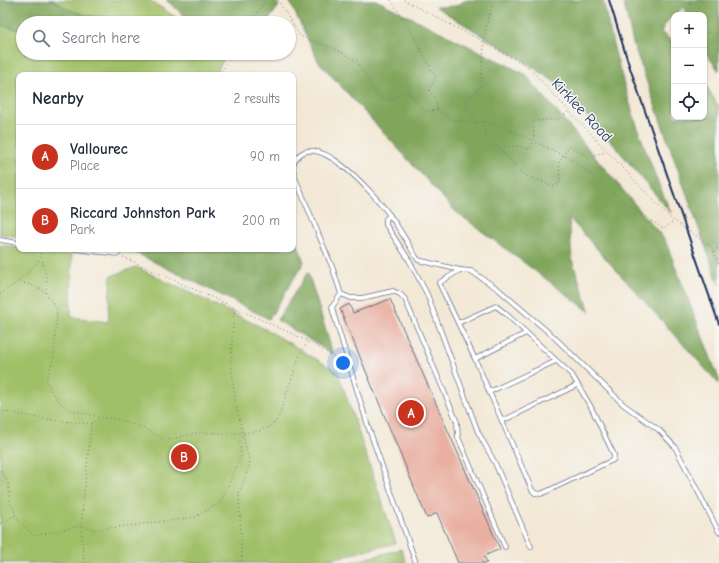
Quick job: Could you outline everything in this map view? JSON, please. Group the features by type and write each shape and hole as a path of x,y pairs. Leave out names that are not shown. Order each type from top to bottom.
{"lane":[{"path":"296,158 303,151 311,149 327,154 356,178 390,215 418,260 460,270 471,271 498,289 554,337 624,405 659,430 675,447 719,532"},
{"path":"296,180 333,269 341,294"},
{"path":"390,215 386,219 386,225 410,260 427,294 478,432 495,463 531,547"},
{"path":"0,240 16,243"},
{"path":"101,252 118,254"},
{"path":"458,323 496,306 572,374 591,407 614,455 613,460 541,494 535,493 532,490 475,359 439,283 460,270"},
{"path":"341,294 351,298 362,298 394,291 405,299 457,422 458,437 505,547"},
{"path":"341,294 332,307 349,366 416,563"},
{"path":"475,359 526,333"},
{"path":"489,392 556,361"},
{"path":"502,421 577,385"}],"path":[{"path":"256,16 266,0"},
{"path":"278,0 288,16"},
{"path":"390,0 415,38 436,78 429,90 434,97 438,110 450,119 478,123 485,121 534,141 571,159 628,205 664,229 674,221"},
{"name":"Kirklee Road","path":"404,0 525,64 674,221 712,246 719,264"},
{"path":"478,123 467,108 466,97 475,93 481,86 484,42 488,18 495,0"},
{"path":"690,0 691,12"},
{"path":"296,29 300,36 335,49 357,61 376,94 383,100 391,100 407,91 426,111 438,110"},
{"path":"707,32 714,33 719,37"},
{"path":"707,46 719,60"},
{"path":"222,72 228,60"},
{"path":"496,146 517,146 530,149 534,141 533,121 559,119 569,111"},
{"path":"482,122 486,136 524,175 553,186 560,184 559,163 569,146 588,156 607,152"},
{"path":"714,252 719,246"},
{"path":"41,252 41,258 47,281 46,292"},
{"path":"118,254 308,341 349,366"},
{"path":"0,294 18,282 41,258"},
{"path":"18,282 35,286 46,292 57,310 54,356 46,381 56,399 67,409 129,423 143,428 165,440 198,433 234,434 271,427 278,419 300,354 308,341"},
{"path":"234,307 231,361 236,401 250,464 239,494 242,563"},
{"path":"0,411 45,419 91,424 102,417"},
{"path":"84,563 81,526 91,424"},
{"path":"0,470 8,483 10,502 19,520 34,536 81,526 94,530 183,519 195,517 220,503 241,456 240,440 244,432"},
{"path":"0,524 16,514"}],"green space":[{"path":"0,0 149,0 174,16 16,16 16,60 223,60 217,72 16,72 16,237 0,234"},
{"path":"0,0 53,0 69,10 91,16 16,16 16,29 0,25"},
{"path":"166,0 275,0 279,6 271,16 185,16"},
{"path":"289,0 376,0 525,74 665,240 719,379 719,384 569,218 572,260 590,312 455,211 318,61"},
{"path":"466,0 603,0 623,82 631,108 640,135 671,213 614,145 556,83 524,61 436,7 456,6"},
{"path":"623,0 719,0 719,71 707,55 707,12 686,12 684,7 678,12 671,12 671,18 661,32 671,40 671,120 707,120 707,87 719,107 719,285 633,43"},
{"path":"296,239 304,262 269,319 134,252 296,252"},
{"path":"0,245 16,248 16,252 46,252 72,255 71,317 108,322 111,276 136,267 267,330 338,372 396,543 315,563 0,563"},
{"path":"308,272 333,354 277,320"},
{"path":"401,549 406,563 349,563"}],"building":[{"path":"390,299 500,549 484,556 487,563 458,563 437,513 427,518 340,309 349,304 353,313"}],"railway":[{"path":"609,0 629,65 719,324"}],"place":[{"name":"Vallourec","path":"411,413"},
{"name":"Riccard Johnston Park","path":"184,457"}]}
